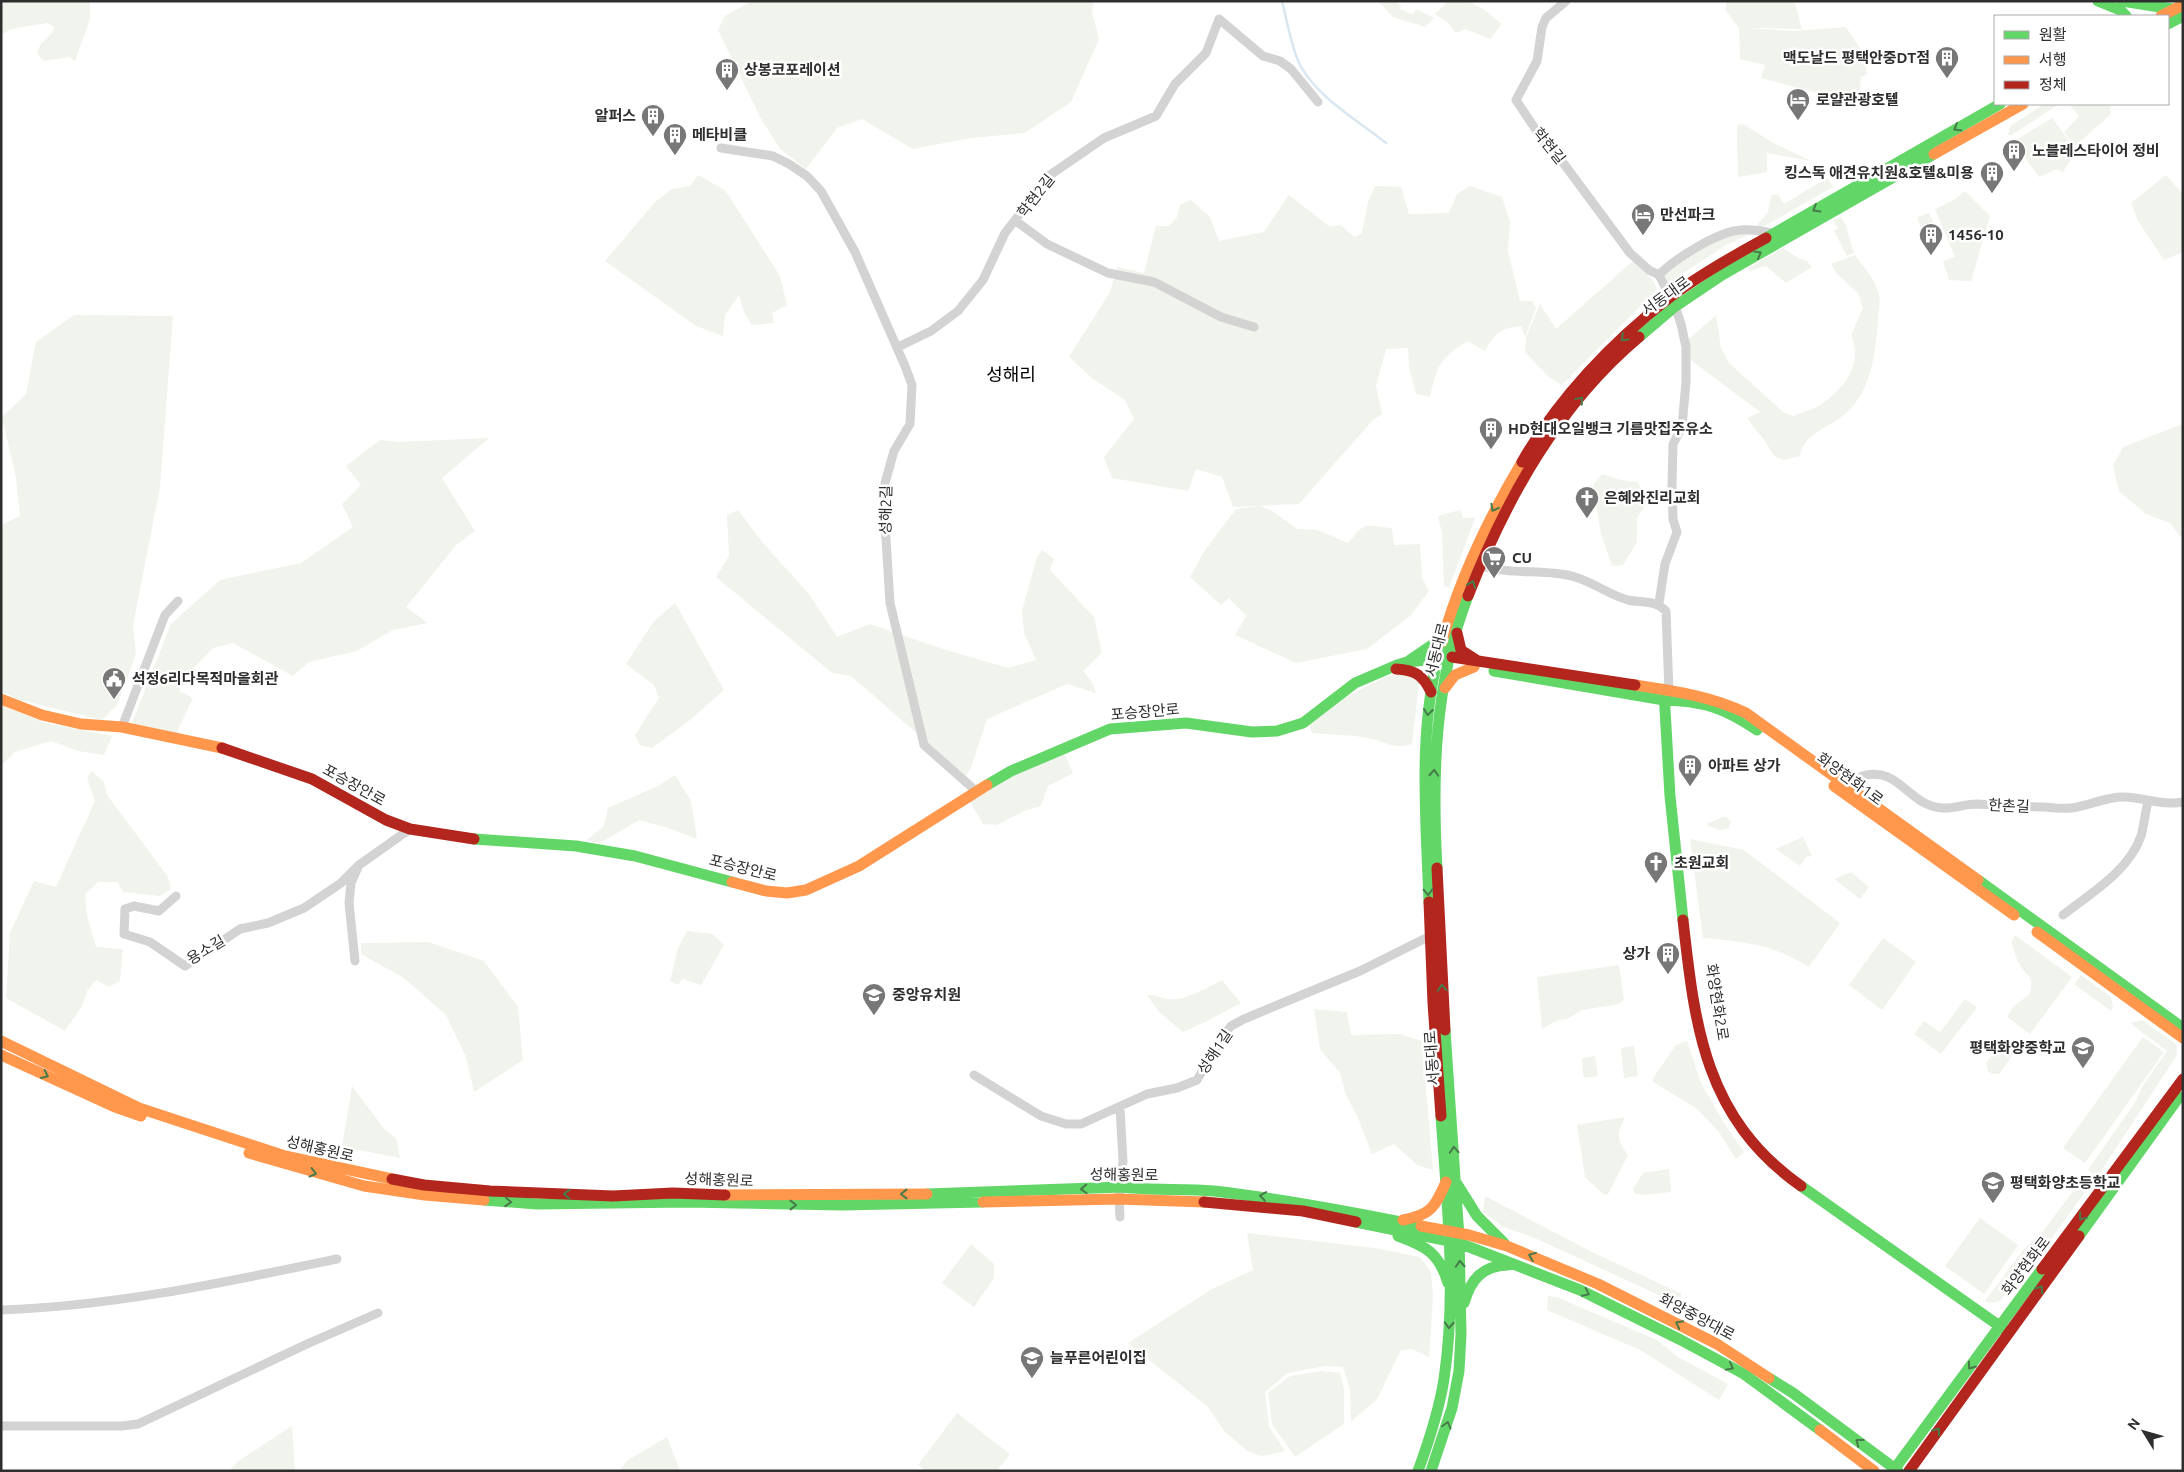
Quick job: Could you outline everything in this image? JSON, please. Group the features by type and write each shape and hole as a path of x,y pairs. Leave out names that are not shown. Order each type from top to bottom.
{"main road":[{"path":"2098,1 2120,10 2125,15"},
{"path":"2122,1 2181,8"},
{"path":"2164,15 2181,8"},
{"path":"2169,23 2181,8"},
{"name":"서동대로","path":"1431,1471 1453,1405 1460,1353 1463,1310 1454,1237 1433,806 1437,661 1512,495 1560,424 1607,368 1673,302 1772,233 1998,105"},
{"name":"서동대로","path":"1451,1182 1430,938 1424,780 1426,732 1437,692 1449,660 1451,630 1450,597 1492,511 1545,428 1590,372 1646,316 2022,105"},
{"path":"1451,630 1460,648 1476,664 1455,675 1437,692 1419,673 1399,665 1432,645 1451,630"},
{"name":"화양현화1로","path":"1437,661 1449,660 1476,664 1666,696 1708,705 1734,714 2183,1038"},
{"path":"1399,665 1437,661"},
{"name":"포승장안로","path":"1,698 42,715 81,724 122,727 223,748 275,764 340,793 386,820 410,829 475,839 576,846 626,854 766,890 787,893 806,890 859,866 976,791 1042,757 1110,729 1186,723 1252,732 1287,729 1303,723 1355,683 1399,665"},
{"name":"화양현화1로","path":"1666,696 1697,695 1723,702 1746,713 2183,1028"},
{"name":"화양현화2로","path":"1666,696 1671,820 1694,1013 1708,1066 1728,1107 1751,1142 1766,1158 2005,1327"},
{"name":"성해홍원로","path":"1,1041 139,1108 208,1132 285,1156 424,1185 490,1191 613,1196 673,1193 747,1196 1120,1193 1303,1211 1454,1237"},
{"name":"성해홍원로","path":"1,1055 115,1107 289,1166 364,1186 425,1196 537,1204 688,1202 842,1205 1040,1202 1146,1190 1211,1191 1300,1202 1395,1221 1454,1237"},
{"name":"화양현화로","path":"1895,1470 2005,1327 2183,1078"},
{"path":"1909,1471 2005,1327 2111,1193 2183,1092"},
{"path":"1395,1221 1427,1214 1451,1182 1475,1217 1507,1246"},
{"path":"1354,1221 1424,1245 1440,1262 1450,1291"},
{"name":"서동대로","path":"1418,1471 1434,1426 1444,1380 1454,1237"},
{"name":"화양중앙대로","path":"1454,1237 1507,1246 1598,1284 1717,1344 1793,1393 1895,1470"},
{"name":"화양중앙대로","path":"1454,1237 1513,1265 1580,1290 1682,1340 1744,1374 1775,1394 1874,1471"},
{"path":"1463,1310 1468,1288 1478,1272 1490,1266 1513,1265"}],"street":[{"name":"학현길","path":"1566,1 1546,18 1542,27 1537,61 1516,100 1546,145 1575,178 1630,253 1649,270 1659,275 1673,302 1686,347 1686,382 1682,428 1673,444 1672,504 1677,532 1665,564 1659,604"},
{"name":"학현2길","path":"1254,327 1221,317 1154,282 1108,273 1047,244 1016,221 1050,175 1104,138 1156,116 1175,84 1206,53 1219,19 1263,56 1280,61 1291,69 1318,102"},
{"name":"성해2길","path":"721,148 773,156 790,164 807,176 821,191 855,252 898,347 912,385 912,404 910,424 894,451 885,483 885,523 890,603 924,745 976,791"},
{"path":"898,347 931,331 958,311 984,280 1005,233 1016,221"},
{"path":"1659,275 1678,258 1726,233 1752,229 1772,233"},
{"path":"1480,565 1522,572 1576,577 1608,593 1628,600 1659,604 1666,611 1666,696"},
{"path":"122,727 165,615 178,601"},
{"name":"한촌길","path":"1856,792 1862,776 1870,773 1886,775 1897,781 1909,793 1928,804 1942,808 1974,804 2070,808 2123,797 2148,802 2175,804 2183,802"},
{"path":"2063,915 2112,876 2131,855 2140,837 2148,802"},
{"name":"용소길","path":"176,896 159,910 134,906 125,909 124,934 150,942 186,966 240,929 268,923 304,908 341,883 359,865 410,829"},
{"path":"355,961 349,903 351,883 359,865"},
{"name":"성해1길","path":"974,1075 1040,1116 1066,1124 1081,1124 1120,1108 1147,1094 1177,1088 1197,1080 1223,1036 1231,1026 1244,1019 1360,971 1424,939 1430,938"},
{"path":"1120,1108 1123,1161 1120,1217"},
{"path":"1,1310 57,1308 93,1304 230,1281 337,1259"},
{"path":"1,1426 122,1426 138,1424 307,1344 378,1313"}],"shaded area":[{"path":"1,1 90,1 90,19 75,61 69,57 44,61 37,54 41,44 53,31 54,27 47,23 11,29 1,35"},
{"path":"752,1 1094,1 1092,12 1099,39 1071,102 1025,133 971,138 913,149 862,119 837,128 806,169 780,149 760,117 718,30 725,16"},
{"path":"1394,1 1401,5 1400,9 1413,14 1416,9 1434,18 1425,27 1393,17 1379,2"},
{"path":"1448,1 1468,1 1483,9 1502,24 1490,39 1465,29 1455,32 1448,23 1435,14"},
{"path":"1726,1 1794,1 1802,29 1745,28 1792,31 1846,27 1864,54 1867,74 1861,77 1859,104 1761,78 1765,65 1740,59 1739,28 1726,11"},
{"path":"2042,105 2057,105 2012,135 2008,135 2010,126"},
{"path":"2070,105 2110,105 2111,114 2075,146 2064,132 2079,116"},
{"path":"2052,118 2076,150 2063,172 2057,169 2039,177 2013,142"},
{"path":"1738,124 1745,125 1773,143 1811,161 1767,153 1767,172 1738,177"},
{"path":"698,175 725,190 780,276 787,305 772,313 774,323 752,325 744,312 739,295 725,315 723,336 696,326 605,261 655,202 672,189 690,186"},
{"path":"2166,175 2183,194 2183,252 2164,260 2138,221 2131,203"},
{"path":"1827,178 1833,187 1761,228 1756,226 1768,212 1771,195 1778,194 1784,204"},
{"path":"1375,186 1401,187 1409,214 1449,213 1457,194 1470,186 1502,197 1510,222 1508,251 1520,301 1532,301 1536,308 1525,337 1521,326 1503,330 1491,340 1485,351 1468,341 1451,352 1441,363 1430,397 1416,394 1409,367 1408,348 1386,349 1376,386 1382,414 1373,420 1299,504 1233,507 1222,477 1196,469 1188,491 1112,478 1104,457 1134,419 1125,400 1093,379 1069,357 1110,292 1117,267 1144,273 1156,226 1169,226 1177,217 1180,205 1191,200 1210,217 1219,241 1264,232 1289,195 1330,227 1340,225 1355,237 1362,233 1368,202"},
{"path":"1965,191 1990,216 1971,281 1949,280 1943,261 1955,257 1935,209 1954,200"},
{"path":"1929,213 1942,241 1939,245 1929,248 1917,217"},
{"path":"1841,217 1845,223 1854,253 1847,256 1834,231 1838,228 1833,220"},
{"path":"1733,234 1751,234 1726,245 1668,283 1664,273 1692,254"},
{"path":"1783,248 1800,259 1807,261 1812,267 1786,283 1766,266 1750,271 1748,268"},
{"path":"1855,255 1872,278 1880,297 1875,346 1867,382 1855,404 1846,413 1812,436 1802,448 1800,456 1784,460 1774,456 1747,418 1760,412 1688,358 1689,339 1716,315 1721,348 1729,363 1783,412 1793,416 1819,406 1831,397 1845,382 1853,365 1855,355 1851,335 1863,308 1858,293 1837,274 1831,264"},
{"path":"1633,261 1652,279 1657,289 1562,385 1548,376 1525,352 1526,337 1540,304 1556,329"},
{"path":"74,315 173,316 160,487 133,625 136,654 117,705 102,720 20,700 1,691 1,525 20,516 16,478 2,417 26,394 36,342"},
{"path":"2183,424 2183,540 2170,523 2146,514 2119,491 2113,466 2123,447"},
{"path":"489,438 442,478 475,531 456,545 406,607 428,623 393,630 357,651 309,662 293,676 233,643 213,648 191,671 179,691 193,698 176,734 132,723 171,624 220,580 301,563 353,527 342,504 361,485 346,466 380,440 399,442"},
{"path":"1602,474 1620,480 1638,482 1647,503 1637,518 1637,542 1623,565 1612,566 1601,534 1593,485"},
{"path":"1259,506 1271,510 1297,529 1317,530 1348,543 1358,531 1366,526 1392,528 1394,545 1420,544 1422,578 1429,591 1410,616 1367,649 1296,663 1235,635 1246,616 1229,598 1221,605 1190,577 1203,553 1236,509"},
{"path":"738,510 763,543 809,594 837,637 870,624 943,649 1008,668 1036,660 1024,633 1022,611 1037,557 1042,550 1054,559 1050,570 1094,617 1102,653 1083,671 1092,682 1096,693 1067,684 987,719 971,768 966,776 851,676 832,673 716,577 729,556 727,515"},
{"path":"1460,510 1463,518 1475,518 1449,588 1444,586 1442,533 1438,516"},
{"path":"675,603 724,690 690,720 652,748 640,745 635,735 659,698 654,685 626,664 654,621"},
{"path":"1404,673 1414,676 1419,683 1412,744 1394,746 1374,739 1312,733 1309,725 1339,700 1388,676"},
{"path":"1,705 45,723 112,736 104,755 78,751 51,741 15,752 1,766"},
{"path":"1063,751 1073,773 1048,786 1041,806 1024,811 997,825 983,824 969,800 1018,771"},
{"path":"92,771 104,782 107,795 168,877 171,889 160,896 123,892 118,882 98,882 85,894 87,916 96,947 123,949 120,981 109,987 96,980 87,991 82,1006 65,1031 6,998 10,933 34,881 56,887 95,801 87,778"},
{"path":"675,775 691,801 697,839 639,820 600,843 587,840 604,826 608,808 658,786"},
{"path":"1726,817 1731,821 1729,828 1720,830 1708,826 1707,824"},
{"path":"1803,837 1812,856 1806,857 1800,866 1776,849"},
{"path":"1690,839 1744,850 1840,923 1809,967 1783,954 1758,945 1703,938"},
{"path":"1851,872 1869,887 1860,899 1834,879"},
{"path":"687,931 713,934 724,945 701,985 682,979 678,985 670,981 678,948"},
{"path":"2015,935 2072,977 2030,1034 2007,1017 2014,1006 2030,994 2031,988 2030,977 2019,963 2011,942"},
{"path":"1883,938 1916,962 1882,1010 1849,985"},
{"path":"428,942 484,961 518,1007 523,1060 474,1092 466,1057 446,1015 404,978 361,954 361,943"},
{"path":"1619,965 1624,1000 1619,1004 1582,1010 1567,1019 1556,1021 1542,1029 1537,977"},
{"path":"2081,975 2111,997 2113,1008 2111,1011 2074,984"},
{"path":"1222,980 1241,1003 1183,1032 1159,1012 1147,995 1166,999 1180,998 1195,994"},
{"path":"1965,999 1977,1007 1941,1054 1914,1034 1924,1021 1940,1032"},
{"path":"1314,1009 1347,1012 1351,1035 1400,1034 1422,1041 1433,1170 1417,1165 1394,1144 1372,1154 1358,1118 1346,1095 1340,1073 1320,1049"},
{"path":"2142,1020 2176,1044 2177,1055 2097,1177 2088,1170 2136,1101 2142,1087 2167,1051 2130,1023"},
{"path":"2143,1037 2164,1052 2085,1163 2063,1148"},
{"path":"2010,1038 2015,1041 2016,1050 1999,1074 1992,1074 1988,1071 1986,1063 2004,1040"},
{"path":"1687,1041 1701,1083 1724,1123 1744,1152 1736,1159 1719,1132 1696,1108 1653,1082 1653,1078 1676,1045"},
{"path":"1634,1046 1638,1076 1624,1078 1621,1048"},
{"path":"1595,1056 1598,1076 1585,1078 1583,1075 1582,1058"},
{"path":"352,1086 385,1130 396,1138 400,1158 342,1147"},
{"path":"1625,1117 1619,1136 1621,1145 1628,1155 1608,1194 1604,1195 1585,1177 1577,1125"},
{"path":"1669,1169 1671,1192 1645,1195 1635,1194 1633,1189 1643,1173"},
{"path":"2083,1178 2091,1184 2051,1239 2033,1255 2000,1301 1989,1303 1985,1301 2024,1249 2043,1231"},
{"path":"1485,1196 1592,1252 1682,1294 1676,1303 1537,1239 1504,1227 1483,1212"},
{"path":"1980,1218 2018,1245 1984,1294 1945,1266"},
{"path":"1247,1233 1375,1248 1420,1257 1431,1272 1433,1297 1429,1357 1412,1349 1401,1350 1377,1399 1351,1422 1350,1389 1343,1367 1325,1366 1288,1373 1265,1392 1269,1427 1285,1451 1262,1456 1247,1451 1225,1432 1207,1406 1128,1343 1212,1289 1253,1270"},
{"path":"971,1244 994,1264 994,1278 974,1307 942,1283"},
{"path":"1548,1296 1559,1298 1657,1340 1678,1357 1728,1384 1719,1400 1640,1350 1547,1310"},
{"path":"1321,1371 1340,1373 1344,1389 1344,1424 1295,1457 1272,1424 1268,1393 1290,1376"},
{"path":"957,1413 1010,1454 997,1471 926,1471 918,1465"},
{"path":"292,1426 295,1471 229,1471 237,1462"},
{"path":"667,1437 680,1471 619,1471 628,1460"}],"waterway":[{"path":"1282,1 1294,50 1300,65 1308,77 1327,98 1386,143"}],"traffic: fast":[{"path":"2098,1 2120,10 2125,15"},
{"path":"2122,1 2179,10"},
{"path":"2169,23 2183,16"},
{"path":"1766,238 1998,105"},
{"path":"1639,337 1673,308 1722,275 1934,154"},
{"path":"1437,868 1435,799 1438,730 1448,662 1468,596"},
{"path":"1410,660 1432,645 1445,630"},
{"path":"1429,902 1425,804 1426,738 1434,674 1442,642"},
{"path":"987,785 1011,771 1110,729 1186,723 1252,732 1277,731 1303,723 1355,683 1397,665 1407,662 1452,657"},
{"path":"1494,671 1664,700 1702,704 1724,711 1757,730"},
{"path":"1664,692 1670,796 1683,920"},
{"path":"474,839 576,846 635,856 732,882"},
{"path":"1978,880 2183,1028"},
{"path":"1431,1471 1452,1408 1459,1371 1461,1334 1459,1237 1445,1030"},
{"path":"2079,1236 2179,1097"},
{"path":"1418,1471 1439,1403 1448,1346 1450,1248 1441,1116"},
{"path":"1457,1184 1477,1216 1504,1243"},
{"path":"1801,1186 2008,1332"},
{"path":"927,1194 1122,1187 1202,1190 1292,1202 1421,1226"},
{"path":"484,1200 537,1204 688,1202 842,1205 983,1202"},
{"path":"1356,1222 1449,1241"},
{"path":"1398,1236 1416,1243 1430,1252 1440,1264 1448,1283"},
{"path":"1459,1243 1580,1290 1681,1340 1744,1374 1820,1430"},
{"path":"1464,1303 1470,1287 1479,1275 1491,1268 1508,1265"},
{"path":"1893,1471 2042,1269"},
{"path":"1769,1378 1793,1393 1898,1471"}],"traffic: slow":[{"path":"2163,15 2183,5"},
{"path":"1934,154 2021,105"},
{"path":"1442,642 1457,594 1476,549 1522,462"},
{"path":"1445,688 1455,675 1474,667"},
{"path":"1635,685 1705,698 1746,713 1978,880"},
{"path":"1,699 42,715 81,724 122,727 222,748"},
{"path":"732,882 766,891 787,893 806,890 859,866 987,785"},
{"path":"1834,786 2014,915"},
{"path":"2037,932 2183,1038"},
{"path":"1,1041 139,1108 285,1156 392,1179"},
{"path":"1,1055 115,1107 141,1116"},
{"path":"249,1153 364,1186 425,1195 484,1200"},
{"path":"1403,1220 1420,1215 1431,1208 1439,1198 1446,1182"},
{"path":"725,1195 927,1194"},
{"path":"983,1202 1119,1199 1204,1202"},
{"path":"1421,1226 1469,1235 1507,1246 1598,1284 1717,1344 1769,1378"},
{"path":"1820,1430 1874,1471"}],"traffic: jam":[{"path":"1522,462 1536,439 1569,394 1627,333 1692,281 1766,238"},
{"path":"1468,596 1499,524 1537,456 1559,423 1583,393 1639,337"},
{"path":"1457,633 1461,650 1478,661"},
{"path":"1452,657 1635,685"},
{"path":"1396,669 1418,674 1425,681 1431,692"},
{"path":"222,748 312,779 386,820 410,829 474,839"},
{"path":"1437,868 1445,1030"},
{"path":"1429,902 1433,1003 1441,1116"},
{"path":"1683,920 1693,998 1700,1034 1710,1068 1725,1100 1744,1131 1769,1159 1801,1186"},
{"path":"2042,1269 2183,1079"},
{"path":"392,1179 424,1185 490,1191 613,1196 673,1193 725,1195"},
{"path":"1204,1202 1303,1211 1356,1222"},
{"path":"1909,1471 2079,1236"}],"place":[{"name":"맥도날드 평택안중DT점","path":"1947,79"},
{"name":"상봉코포레이션","path":"727,91"},
{"name":"로얄관광호텔","path":"1798,121"},
{"name":"알퍼스","path":"653,137"},
{"name":"메타비클","path":"675,156"},
{"name":"노블레스타이어 정비","path":"2014,172"},
{"name":"킹스독 애견유치원&호텔&미용","path":"1992,194"},
{"name":"만선파크","path":"1643,236"},
{"name":"1456-10","path":"1931,256"},
{"name":"HD현대오일뱅크 기름맛집주유소","path":"1491,450"},
{"name":"은혜와진리교회","path":"1587,519"},
{"name":"CU","path":"1494,579"},
{"name":"석정6리다목적마을회관","path":"114,700"},
{"name":"아파트 상가","path":"1690,787"},
{"name":"초원교회","path":"1656,884"},
{"name":"상가","path":"1668,975"},
{"name":"중앙유치원","path":"874,1016"},
{"name":"평택화양중학교","path":"2083,1069"},
{"name":"평택화양초등학교","path":"1993,1204"},
{"name":"늘푸른어린이집","path":"1032,1379"}],"district":[{"name":"성해리","path":"1011,375"}]}
